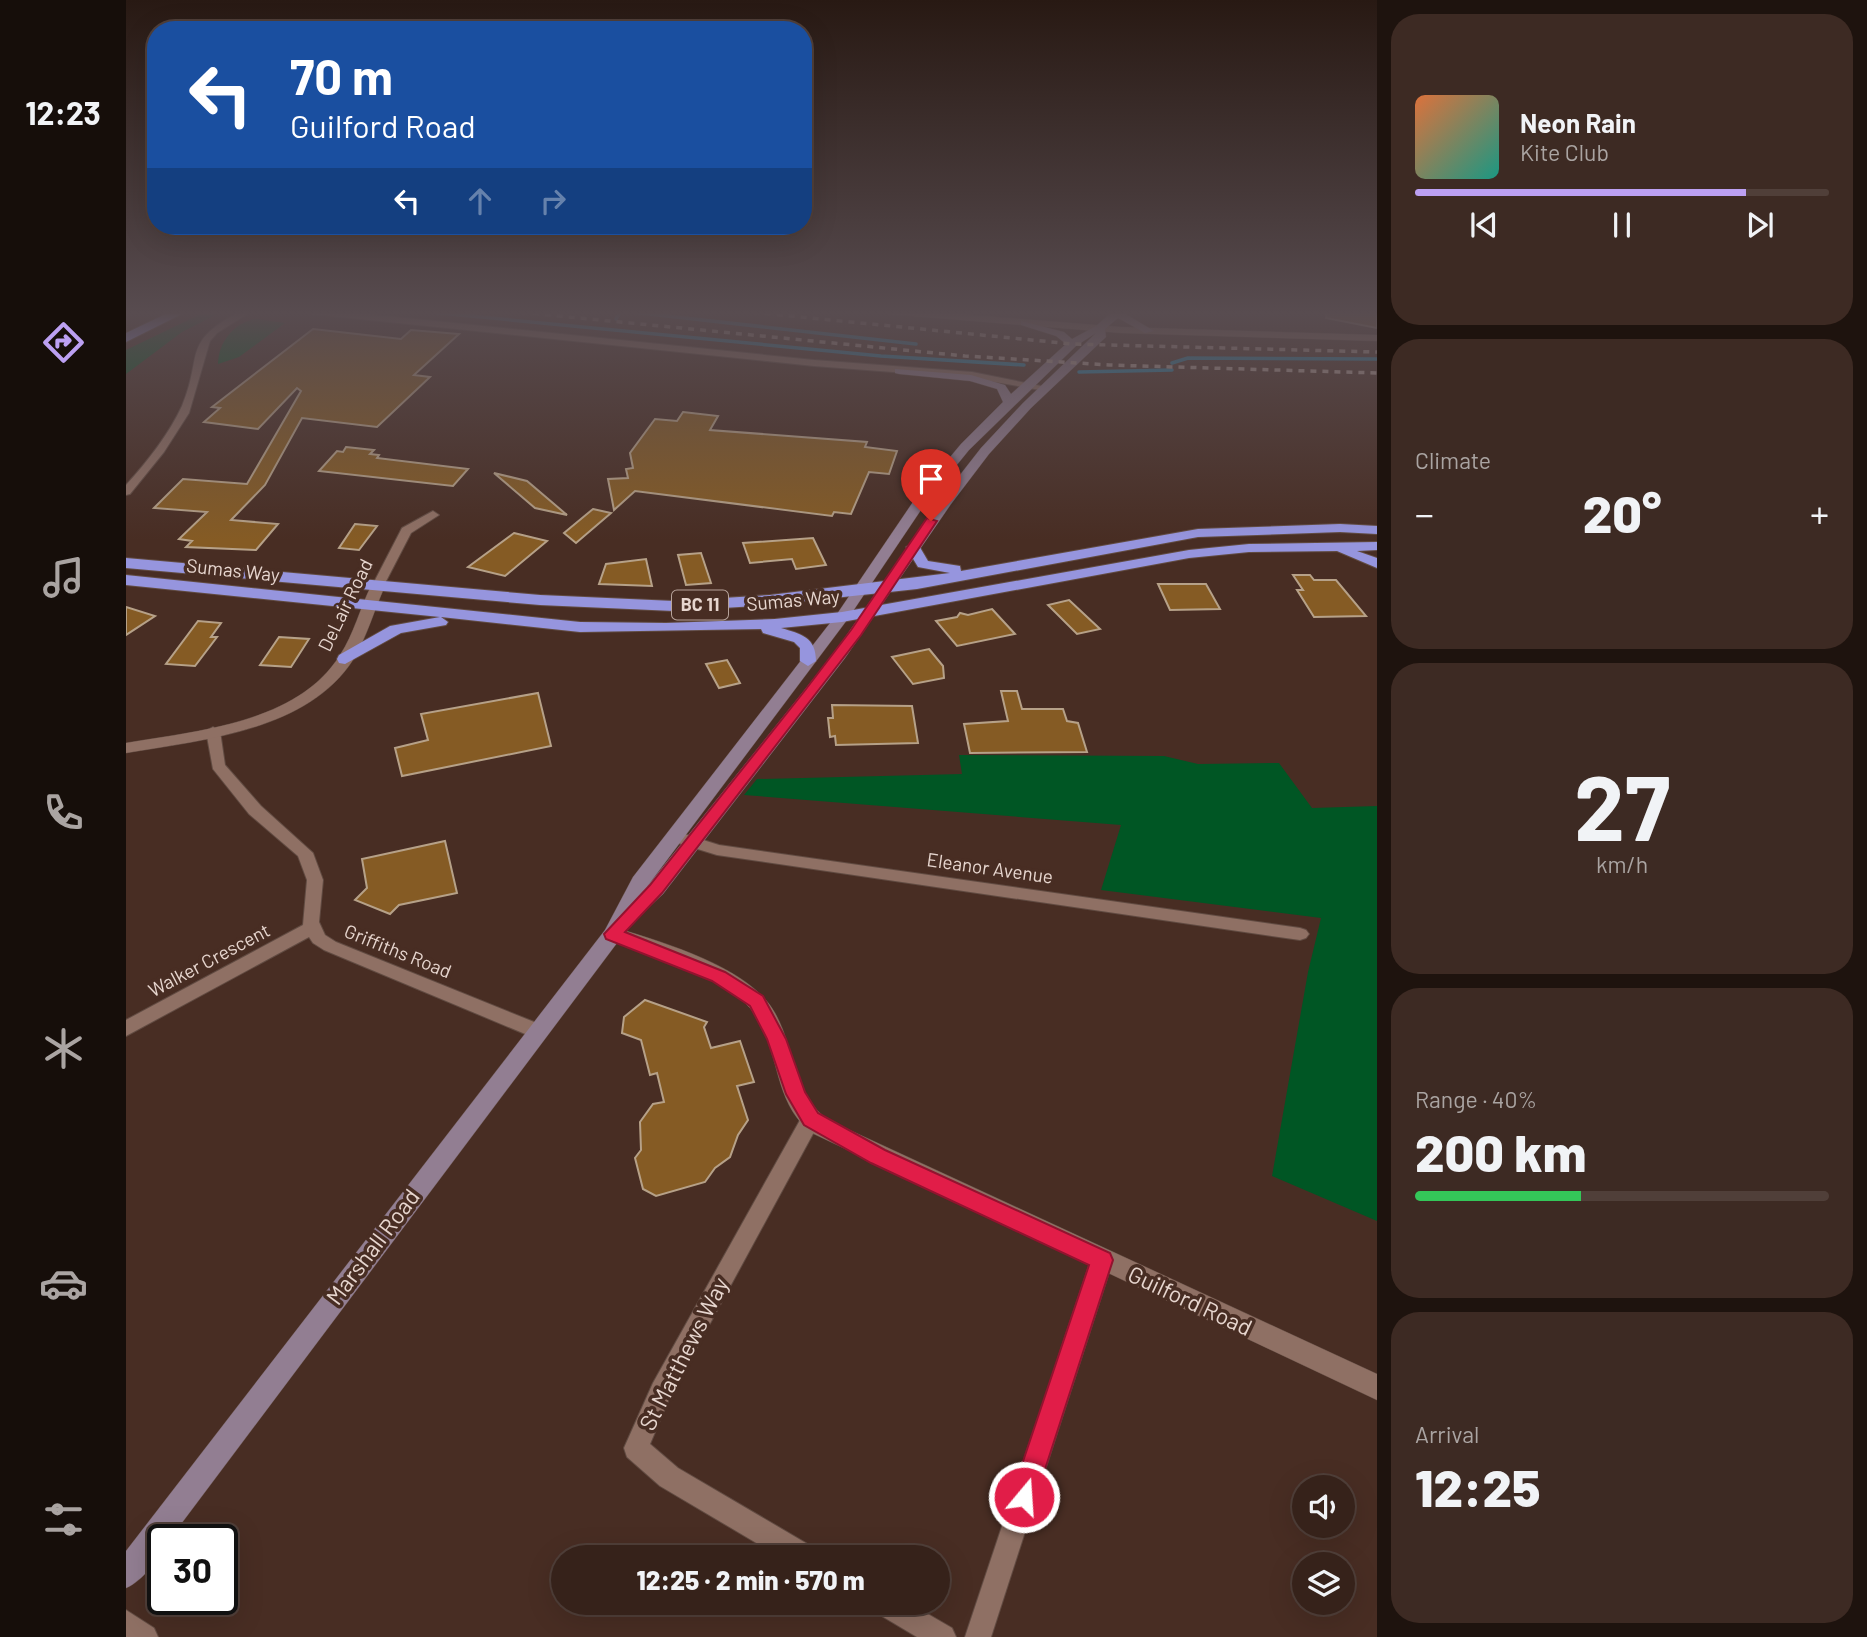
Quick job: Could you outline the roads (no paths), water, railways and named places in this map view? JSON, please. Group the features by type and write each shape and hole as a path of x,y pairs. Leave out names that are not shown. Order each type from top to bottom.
{"highway":[{"path":"1340,528 1377,518"},
{"name":"Sumas Way","path":"126,563 540,600 674,606 887,587 1198,533 1340,528 1377,530"},
{"path":"1322,545 1377,563"},
{"name":"Sumas Way","path":"126,580 580,627 736,626 870,613 1189,554 1322,545 1377,546"},
{"path":"913,547 915,557 925,566 988,571"},
{"path":"369,605 404,599 487,607 540,600"},
{"path":"345,659 380,636 410,625 516,621"},
{"path":"736,626 778,631 800,639 807,647 808,661"}],"main road":[{"path":"1001,387 1009,402"},
{"name":"Marshall Road","path":"126,1574 537,1031 617,928 656,889 684,839 920,502 965,447 1025,387"},
{"name":"Marshall Road","path":"684,839 870,613 913,547 984,451 1046,388"}],"street":[{"path":"126,492 186,408 190,387"},
{"name":"DeLair Road","path":"126,748 250,723 282,710 330,678 345,659 378,586 407,531 433,515"},
{"path":"213,731 218,765 255,810 292,839 309,860 315,880 312,928"},
{"name":"Eleanor Avenue","path":"684,839 717,850 1300,934"},
{"name":"Walker Crescent","path":"126,1029 312,928"},
{"name":"Griffiths Road","path":"312,928 330,946 537,1031"},
{"path":"617,928 718,976 757,1001 776,1039 796,1094 811,1119"},
{"name":"Guilford Road","path":"811,1119 878,1157 1377,1388"},
{"name":"St Matthews Way","path":"785,1545 669,1477 636,1448 661,1391 811,1119"},
{"path":"978,1637 1102,1260"},
{"path":"905,1615 943,1637"},
{"path":"126,1623 145,1637"}]}
